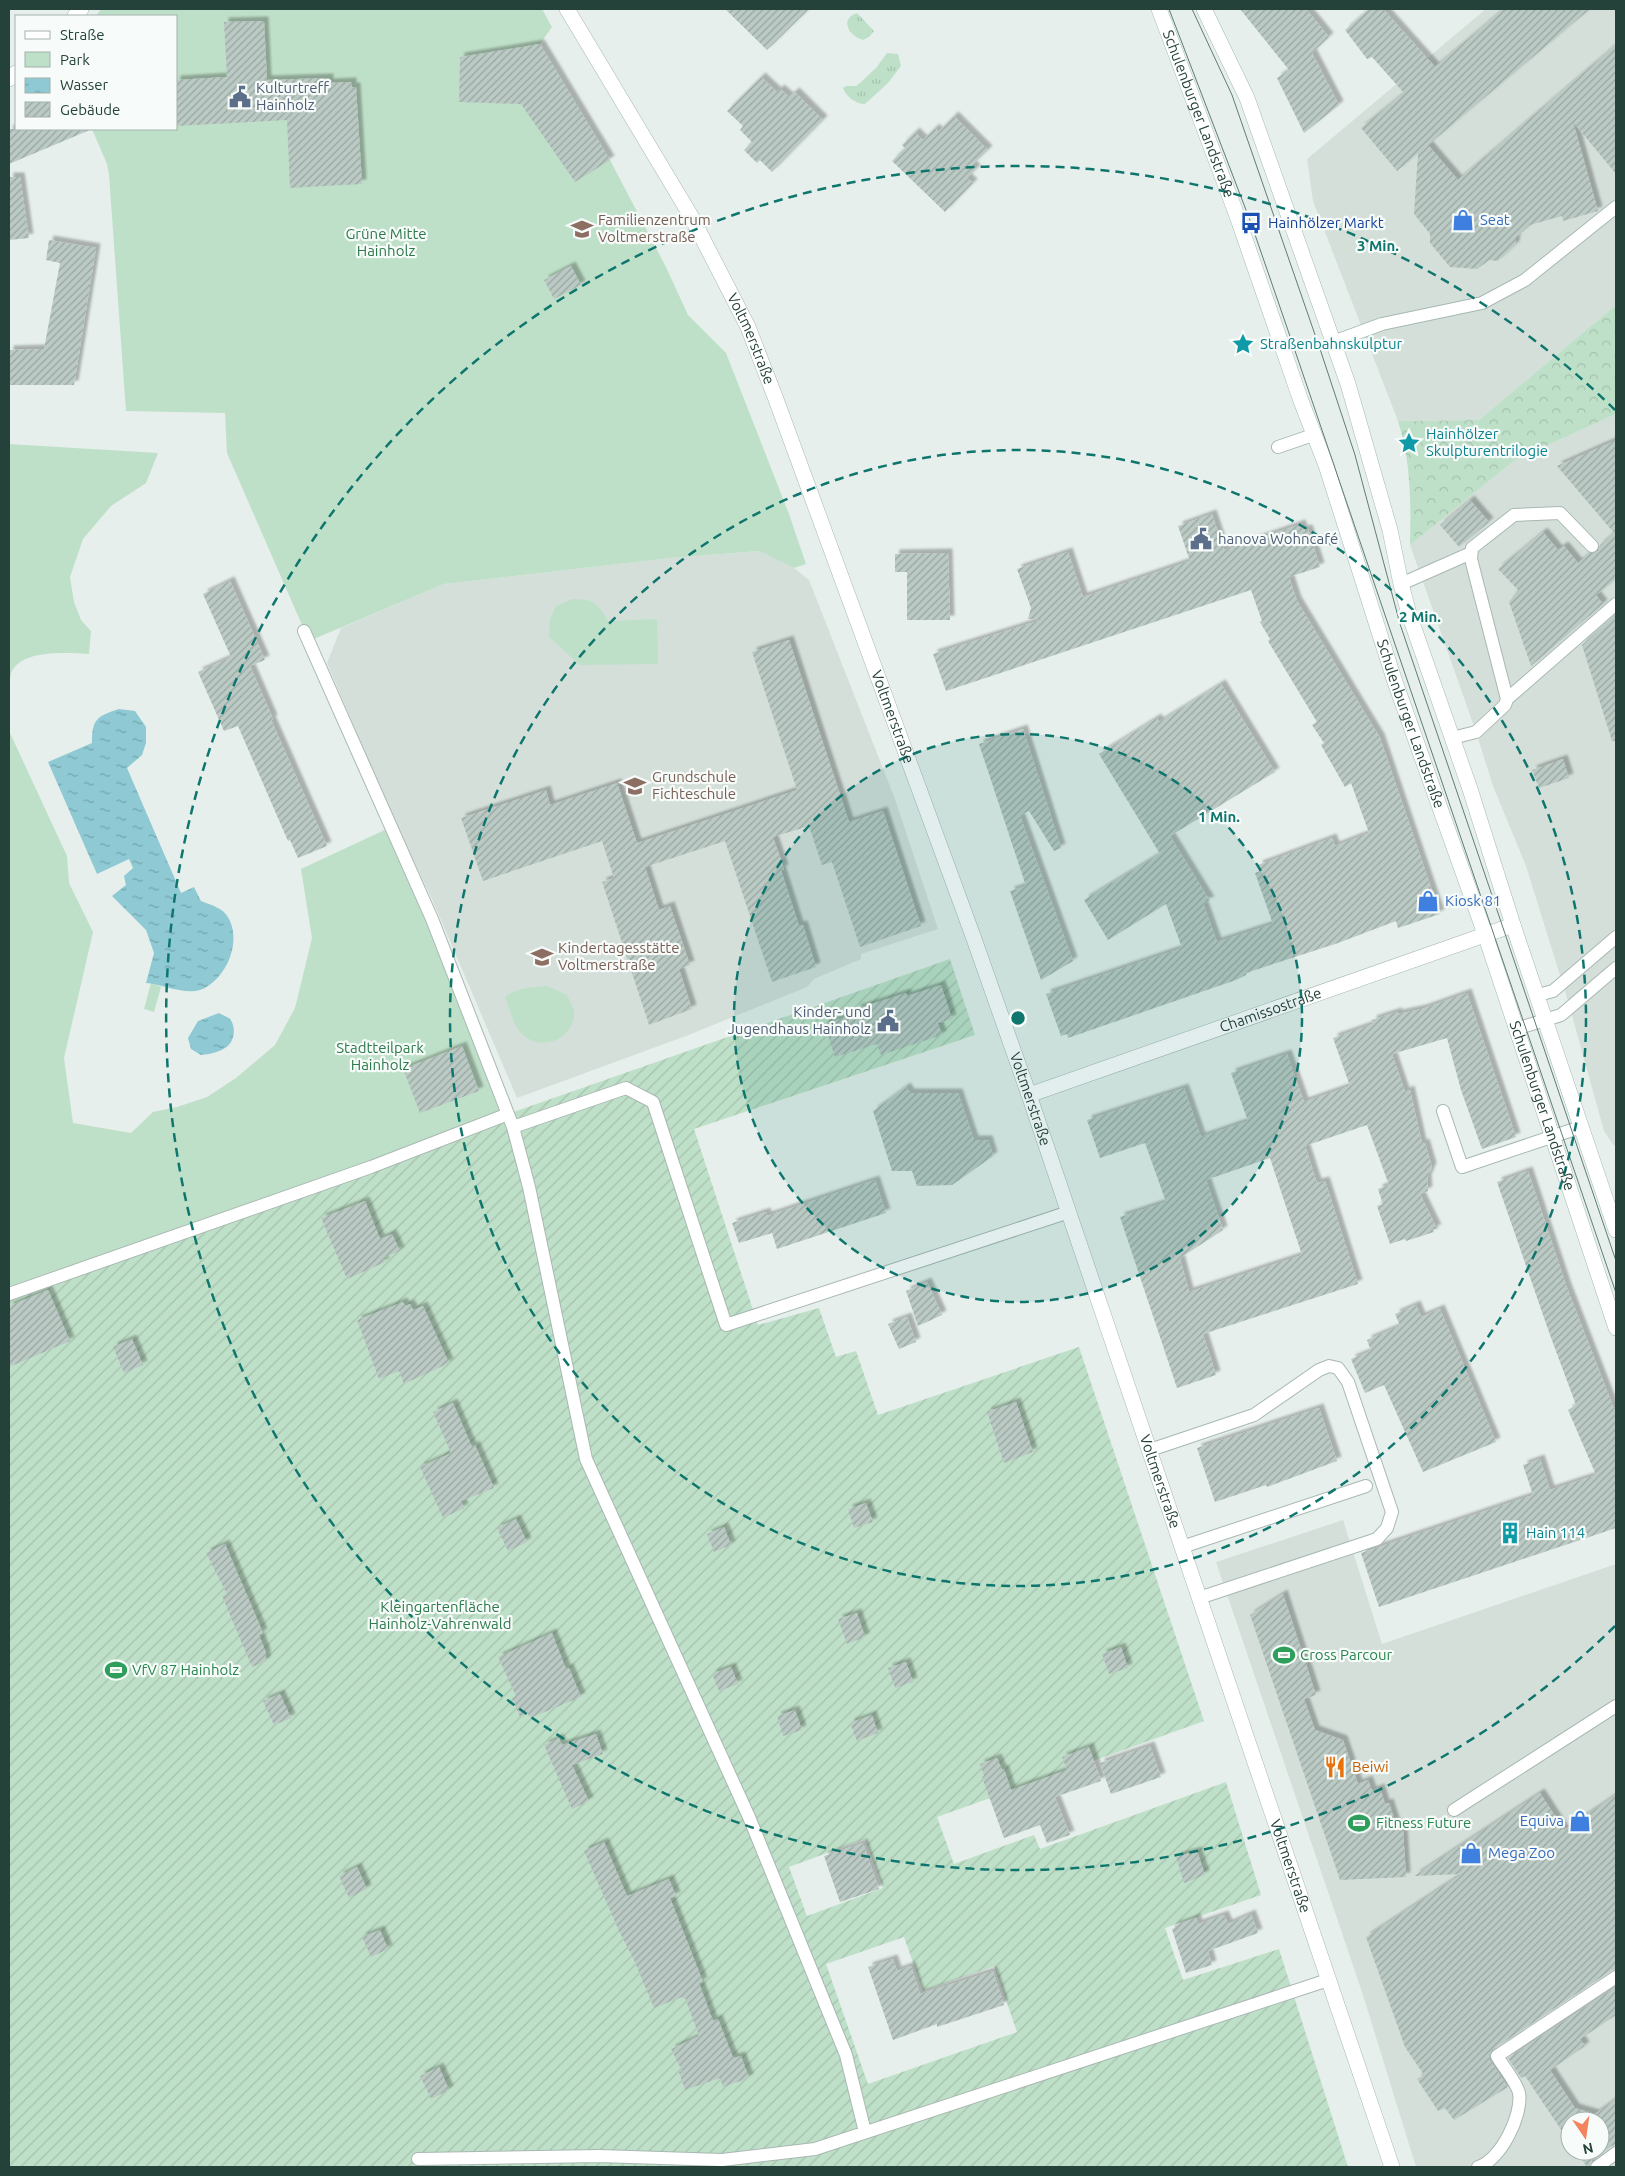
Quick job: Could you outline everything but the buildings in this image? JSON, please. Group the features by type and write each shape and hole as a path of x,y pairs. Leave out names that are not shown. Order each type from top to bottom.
{"street":[{"name":"Voltmerstraße","path":"567,9 691,216 748,328 973,936 1029,1095 1392,2167"},
{"name":"Schulenburger Landstraße","path":"1159,9 1236,213 1326,465 1396,682 1485,934 1616,1328"},
{"name":"Schulenburger Landstraße","path":"1204,9 1247,98 1333,342 1375,474 1409,614 1470,789 1513,925 1616,1230"},
{"name":"Chamissostraße","path":"1029,1095 1513,925"}],"lane":[{"path":"1333,342 1382,324 1482,303 1525,280 1616,207"},
{"path":"1278,447 1314,435"},
{"path":"1401,584 1471,553 1475,546 1514,515 1560,513 1592,546"},
{"path":"1471,553 1507,699"},
{"path":"1452,738 1476,732 1505,705 1507,699 1616,604"},
{"path":"304,631 432,919 514,1127 529,1187 586,1459 749,1817 846,2055 865,2132"},
{"path":"1538,995 1553,991 1616,937"},
{"path":"1516,1029 1561,1015 1616,968"},
{"path":"514,1127 626,1088 653,1102 726,1325 1069,1212"},
{"path":"1443,1111 1462,1167 1581,1126"},
{"path":"9,1294 371,1167 508,1114"},
{"path":"1150,1450 1254,1415 1319,1370 1329,1366 1338,1368 1348,1382 1392,1512 1387,1528 1377,1539 1198,1598"},
{"path":"1182,1547 1366,1486"},
{"path":"1454,1810 1616,1706"},
{"path":"1478,2167 1484,2165 1504,2143 1519,2107 1519,2091 1497,2056 1616,1977"},
{"path":"418,2159 600,2156 722,2160 815,2149 1328,1980"},
{"path":"1597,2167 1616,2153"}],"shaded area":[{"path":"1486,9 1616,9 1616,305 1479,420 1398,421 1313,201 1307,159"},
{"path":"1616,414 1616,1145 1614,1146 1604,1131 1568,1001 1526,866 1493,786 1476,732 1410,545 1515,460"},
{"name":"Grundschule Fichteschule","path":"761,551 794,568 809,580 895,799 938,929 861,954 861,959 814,979 807,987 686,1036 517,1098 432,899 396,825 327,663 341,628 444,584 670,558","holes":["631,872 678,1014 649,1025 602,882"]},
{"path":"1343,1520 1382,1644 1616,1564 1616,2167 1416,2167 1363,1995 1216,1562"}],"green space":[{"name":"Grüne Mitte Hainholz","path":"101,9 542,9 552,27 540,44 610,160 666,267 688,315 726,353 789,514 806,564 794,568 760,551 670,558 444,584 309,641 227,453 225,413 126,411 109,175 107,164 92,130 178,130 178,15 97,15"},
{"path":"857,13 874,31 863,40 850,31 847,23 848,19"},
{"path":"887,53 898,54 901,66 888,83 865,104 858,103 846,94 843,88 846,86 856,86 860,83 876,68"},
{"path":"1616,305 1616,414 1515,460 1410,545 1408,467 1398,421 1479,420"},
{"path":"9,444 158,453 146,483 111,506 83,539 70,577 74,602 81,620 91,631 89,654 47,654 26,659 12,671 9,686"},
{"path":"572,599 586,600 594,603 608,621 657,619 658,664 580,665 549,637 550,619 556,606"},
{"name":"Stadtteilpark Hainholz","path":"9,719 10,733 67,856 69,883 93,932 64,1058 73,1123 131,1133 153,1112 177,1107 207,1097 236,1078 275,1045 295,1008 312,938 301,869 391,827 508,1114 9,1294"},
{"name":"Kleingartenfläche Hainholz-Vahrenwald","path":"950,959 975,1035 694,1129 758,1325 819,1308 836,1357 856,1351 878,1415 1079,1347 1204,1721 937,1817 954,1864 1034,1835 1040,1849 1226,1782 1261,1895 1165,1928 1183,1980 1279,1949 1348,2167 9,2167 9,1294 508,1114","holes":["865,1839 883,1888 807,1916 789,1867","904,1937 923,1991 994,1966 1017,2032 868,2084 826,1964"]},
{"path":"151,983 161,987 154,1012 144,1009"},
{"path":"547,986 567,995 574,1013 573,1022 563,1036 556,1040 539,1042 523,1035 514,1022 505,997 519,990"}],"water":[{"path":"119,709 135,711 146,727 146,743 142,755 127,768 181,893 194,887 201,901 217,907 227,915 233,929 232,950 224,970 209,985 200,990 187,991 146,983 154,953 146,930 112,896 126,885 124,876 133,868 129,859 97,874 48,762 92,743 93,729 97,720"},
{"path":"219,1013 229,1018 232,1023 234,1031 231,1043 222,1050 201,1055 191,1049 188,1038 198,1021"}],"tram line":[{"path":"1169,9 1251,223 1616,1293"},
{"path":"1192,9 1232,95 1321,352 1355,455 1400,624 1616,1261"}],"place":[{"name":"Kulturtreff Hainholz","path":"240,97"},
{"name":"Seat","path":"1463,220"},
{"name":"Hainhölzer Markt","path":"1251,223"},
{"name":"Familienzentrum Voltmerstraße","path":"582,229"},
{"name":"Straßenbahnskulptur","path":"1243,344"},
{"name":"Hainhölzer Skulpturentrilogie","path":"1409,443"},
{"name":"hanova Wohncafé","path":"1201,539"},
{"name":"Grundschule Fichteschule","path":"635,786"},
{"name":"Kiosk 81","path":"1428,901"},
{"name":"Kindertagesstätte Voltmerstraße","path":"542,957"},
{"name":"Kinder- und Jugendhaus Hainholz","path":"888,1021"},
{"name":"Hain 114","path":"1510,1533"},
{"name":"Cross Parcour","path":"1284,1655"},
{"name":"VfV 87 Hainholz","path":"116,1670"},
{"name":"Beiwi","path":"1335,1767"},
{"name":"Equiva","path":"1580,1821"},
{"name":"Fitness Future","path":"1359,1823"},
{"name":"Mega Zoo","path":"1471,1853"}]}
